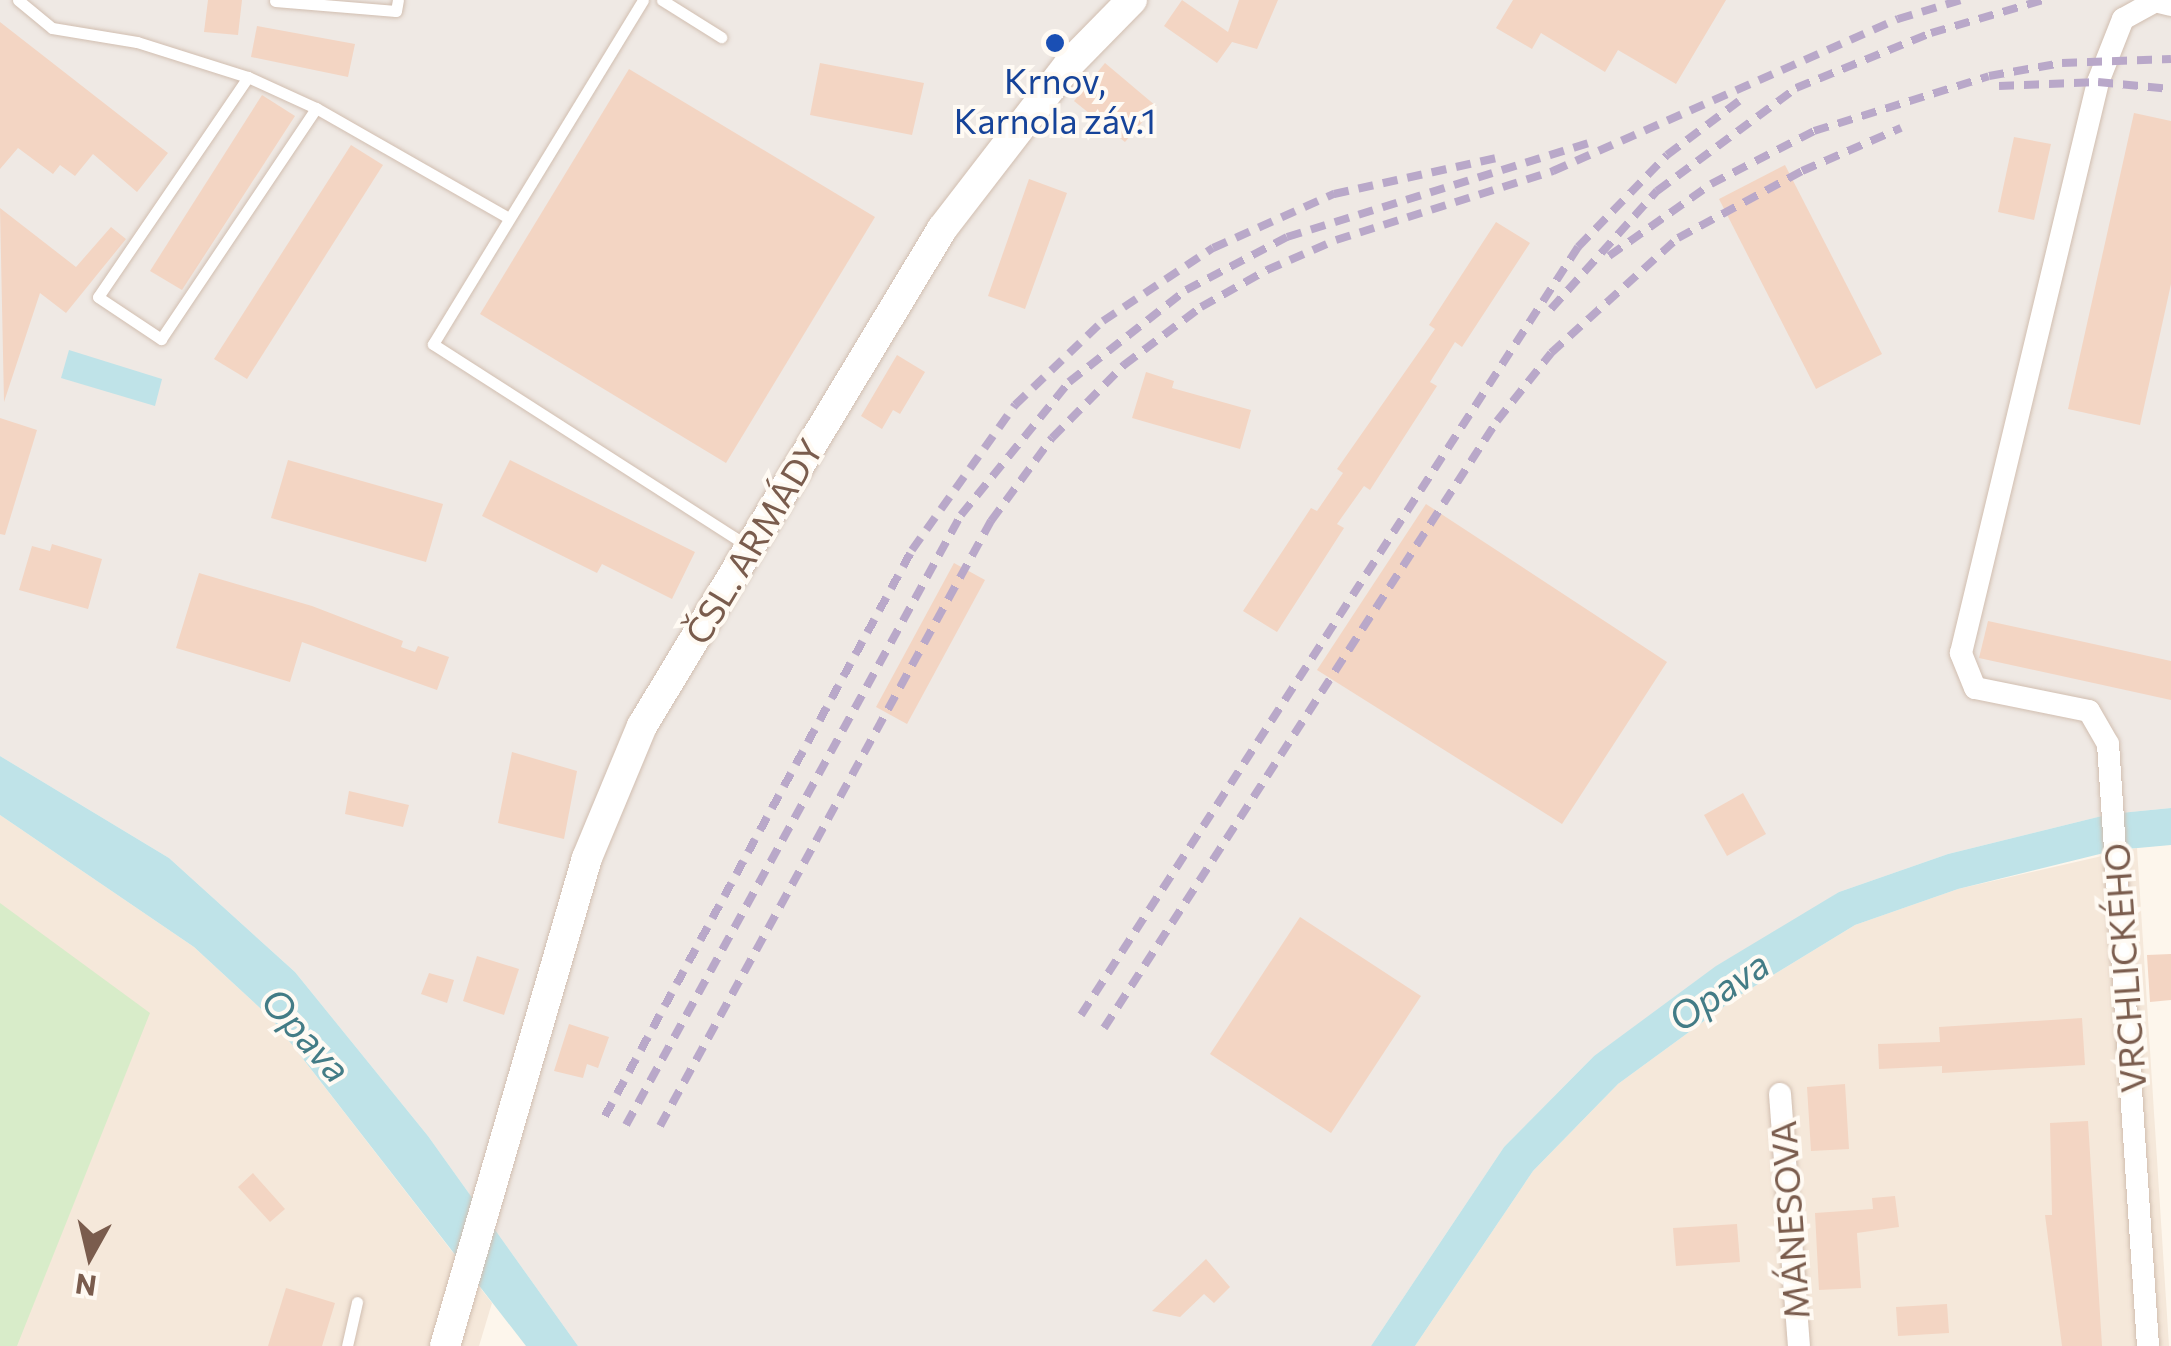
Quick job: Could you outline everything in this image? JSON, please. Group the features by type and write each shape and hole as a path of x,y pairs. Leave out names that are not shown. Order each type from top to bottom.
{"main road":[{"name":"ČSL. ARMÁDY","path":"445,1346 586,858 642,726 974,182 1069,64 1132,0"}],"street":[{"name":"VRCHLICKÉHO","path":"2148,1346 2108,744 2089,711 1975,688 1960,654 2098,82 2123,19 2155,2 2171,5"},
{"name":"MÁNESOVA","path":"1780,1094 1798,1346"}],"lane":[{"path":"18,0 52,28 137,42 248,76 316,108 509,218"},
{"path":"275,1 396,11 398,0"},
{"path":"643,0 433,344 750,547"},
{"path":"662,0 721,38"},
{"path":"248,76 98,297 161,339 316,108"},
{"path":"347,1346 357,1302"}],"shaded area":[{"path":"0,0 2171,0 2171,808 2110,814 1948,854 1839,892 1594,1056 1504,1147 1371,1346 578,1346 428,1136 295,972 169,858 0,756"},
{"path":"0,815 194,947 272,1019 492,1303 479,1346 0,1346"},
{"path":"2137,848 2169,1346 1415,1346 1533,1171 1618,1084 1737,997 1855,925 1958,889"}],"green space":[{"path":"0,903 150,1013 17,1346 0,1346"}],"water":[{"path":"69,350 162,379 155,406 61,378"},
{"name":"Opava","path":"0,756 169,858 295,972 428,1136 578,1346 526,1346 272,1019 194,947 0,815"},
{"name":"Opava","path":"2171,808 2171,845 2116,850 1958,889 1855,925 1737,997 1618,1084 1533,1171 1415,1346 1371,1346 1504,1147 1594,1056 1716,966 1839,892 1948,854 2110,814"}],"building":[{"path":"208,0 242,0 238,35 204,32"},
{"path":"1182,0 1228,32 1239,0 1278,0 1257,49 1232,42 1217,63 1164,26"},
{"path":"1513,0 1726,0 1676,84 1618,50 1605,72 1541,33 1532,49 1496,28"},
{"path":"0,22 168,153 137,192 93,154 75,176 60,165 53,174 18,148 0,169"},
{"path":"257,26 355,44 348,77 251,57"},
{"path":"820,63 924,83 912,135 810,115"},
{"path":"1105,63 1156,106 1125,142 1074,101"},
{"path":"629,69 875,217 726,463 480,314"},
{"path":"262,95 295,116 182,290 150,271"},
{"path":"2134,113 2171,121 2171,284 2140,425 2068,409"},
{"path":"2014,137 2051,144 2034,220 1998,212"},
{"path":"351,145 383,165 247,379 214,359"},
{"path":"1785,165 1882,354 1816,389 1719,199"},
{"path":"1029,179 1067,193 1025,309 988,296"},
{"path":"0,208 76,267 111,227 126,239 66,313 40,293 4,402"},
{"path":"1496,222 1530,243 1462,347 1455,342 1430,382 1437,386 1370,490 1364,486 1337,524 1344,528 1277,632 1243,611 1311,508 1317,511 1343,473 1337,469 1435,329 1429,325"},
{"path":"897,355 925,372 900,414 893,410 882,429 861,416"},
{"path":"1146,372 1174,381 1172,388 1251,410 1240,449 1132,418"},
{"path":"0,418 37,430 5,535 0,534"},
{"path":"288,460 443,504 426,562 271,518"},
{"path":"510,460 695,552 672,599 602,564 597,573 482,516"},
{"path":"1426,504 1667,662 1562,824 1317,670"},
{"path":"52,544 102,559 88,609 19,590 32,546 50,551"},
{"path":"954,563 985,580 907,724 876,707"},
{"path":"199,573 312,606 403,641 401,647 415,652 418,646 449,657 437,690 302,642 290,682 176,648"},
{"path":"1988,621 2171,661 2171,700 1979,658"},
{"path":"512,752 577,771 564,839 498,823"},
{"path":"349,791 409,805 403,827 345,814"},
{"path":"1743,793 1766,834 1727,856 1704,815"},
{"path":"1300,917 1421,996 1331,1133 1210,1054"},
{"path":"2171,954 2171,1000 2150,1002 2147,955"},
{"path":"477,956 519,969 504,1015 463,1001"},
{"path":"429,973 454,980 447,1003 421,994"},
{"path":"2082,1018 2085,1065 1942,1073 1942,1066 1879,1069 1878,1044 1940,1042 1939,1027"},
{"path":"569,1024 609,1037 598,1068 587,1064 583,1078 554,1071"},
{"path":"1845,1084 1849,1149 1811,1151 1807,1087"},
{"path":"2088,1121 2102,1346 2062,1346 2045,1215 2052,1215 2050,1123"},
{"path":"253,1173 285,1209 270,1222 238,1187"},
{"path":"1895,1196 1899,1227 1857,1233 1861,1288 1819,1290 1815,1213 1873,1209 1872,1198"},
{"path":"1737,1224 1740,1262 1676,1266 1673,1228"},
{"path":"1206,1259 1230,1287 1214,1303 1204,1294 1180,1317 1152,1311"},
{"path":"286,1288 335,1303 322,1346 268,1346"},
{"path":"1947,1304 1949,1333 1898,1336 1896,1307"}],"railway":[{"path":"660,1126 991,521 1052,438 1124,365 1201,307 1267,270 1336,240 1553,171 1898,19 1961,0"},
{"path":"1551,309 1657,191 1796,88 1931,33 2043,0"},
{"path":"1609,256 1711,184 1814,131 1989,76 2062,63 2171,59"},
{"path":"1999,86 2098,82 2171,89"},
{"path":"1081,1015 1578,247 1667,155 1739,101"},
{"path":"1104,1028 1497,421 1551,353 1678,238 1802,171 1901,128"},
{"path":"626,1125 961,515 1069,382 1186,290 1287,237 1592,142"},
{"path":"605,1116 912,550 1015,405 1103,321 1213,248 1334,194 1501,157"}],"place":[{"name":"Krnov, Karnola záv.1","path":"1055,43"}]}
